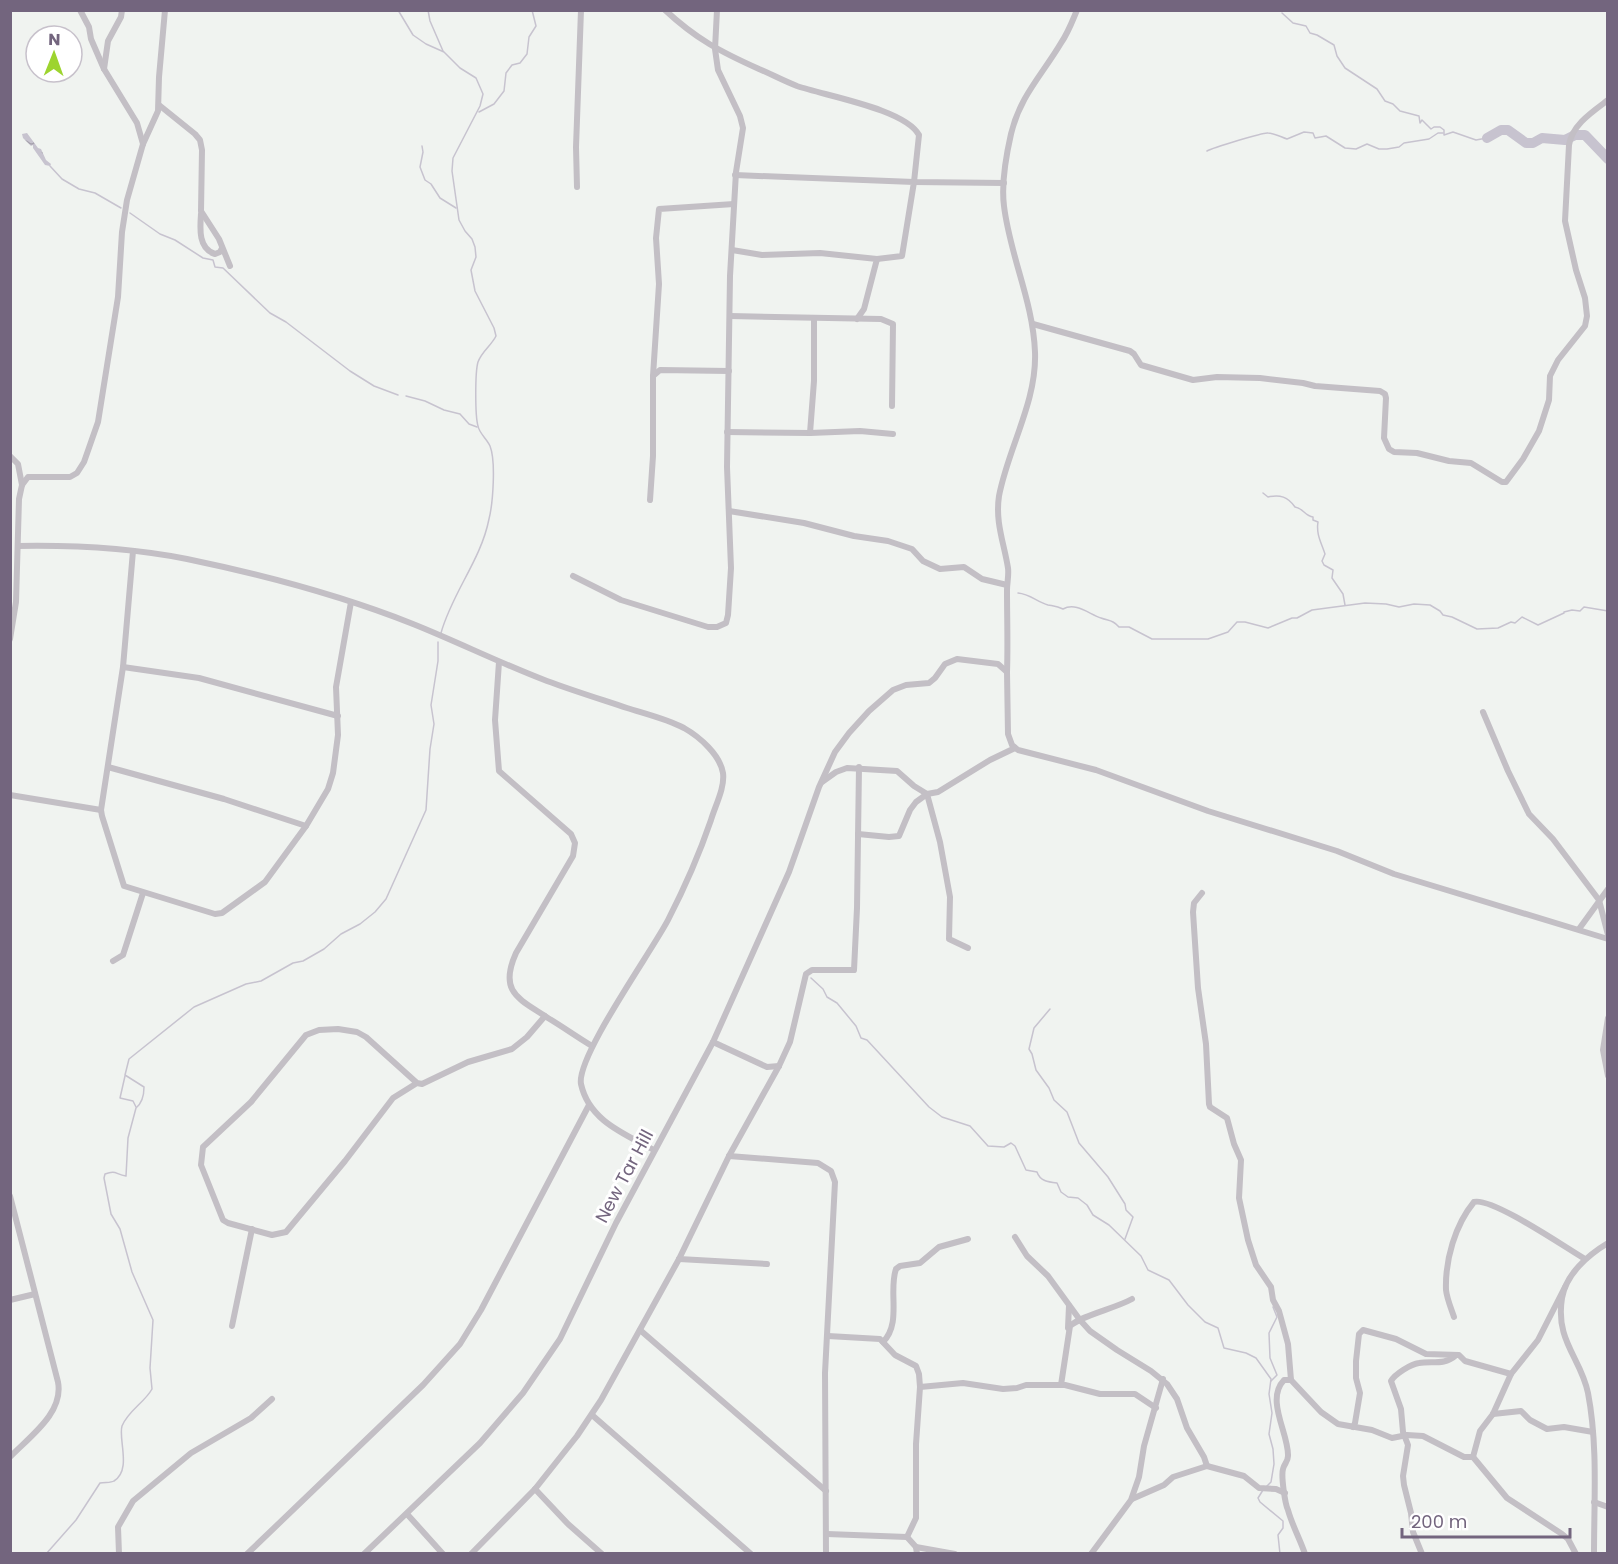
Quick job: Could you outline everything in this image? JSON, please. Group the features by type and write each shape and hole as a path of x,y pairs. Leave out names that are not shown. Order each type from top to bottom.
{"street":[{"path":"80,10 89,27 91,39 104,69 137,123 143,144"},
{"path":"104,69 108,41 121,17 122,10"},
{"path":"22,485 28,477 70,477 77,473 84,462 98,422 117,307 125,208 143,144 156,118 159,105 165,10"},
{"path":"578,187 576,147 581,10"},
{"path":"665,10 687,31 715,49 796,85 897,116 916,128 919,135 902,256 877,259 820,253 762,255 732,250"},
{"path":"573,576 621,600 708,627 717,627 726,623 731,568 726,467 729,316 735,175 743,128 740,116 718,70 715,49 717,10"},
{"path":"1077,10 1061,44 1020,106 1011,133 1004,183 1006,221 1033,324 1035,353 1032,381 1004,478 998,509 1001,540 1008,568 1007,672 1010,741 1022,752 1096,770 1202,808 1346,854 1394,874 1608,937 1599,900 1553,839 1529,814 1483,712"},
{"path":"1033,324 1130,351 1141,365 1193,380 1217,377 1260,378 1315,386 1380,391 1385,394 1386,398 1384,438 1389,449 1394,452 1417,453 1449,461 1471,463 1502,482 1506,482 1539,431 1549,400 1549,384 1554,368 1585,326 1587,307 1565,221 1569,145 1575,127 1608,100"},
{"path":"159,105 200,140 202,154 201,234 210,253 220,252 222,248"},
{"path":"735,175 1004,183"},
{"path":"650,500 653,456 653,376 659,284 656,238 659,208 734,204"},
{"path":"201,211 230,266"},
{"path":"857,318 864,309 877,259"},
{"path":"729,316 881,319 893,324 892,406"},
{"path":"810,433 814,381 814,318"},
{"path":"653,376 660,370 729,371"},
{"path":"727,432 860,431 893,434"},
{"path":"10,456 18,464 22,485 19,499 18,546 10,639"},
{"path":"729,511 804,523 854,536 888,541 912,549 923,561 940,569 964,567 982,579 1007,585"},
{"path":"18,546 71,546 133,551 184,559 280,580 414,624 499,662 682,727 708,748 723,772 721,790 701,849 666,924 592,1046 581,1074 582,1087 589,1106 606,1124 654,1150"},
{"path":"133,551 123,667 101,810 122,883 127,888 215,914 222,914 265,882 306,826 328,789 333,773 338,735 336,687 351,602"},
{"name":"New Tar Hill","path":"364,1554 480,1443 538,1372 575,1310 616,1223 714,1042 789,872 821,783 840,744 887,695 902,686 925,684 932,681 948,661 957,659 998,664 1007,672"},
{"path":"499,662 495,720 499,771 569,831 575,840 573,856 510,966 510,982 522,1003 592,1046"},
{"path":"123,667 199,678 338,716"},
{"path":"858,834 899,836 913,806 927,794 938,792 990,760 1015,748"},
{"path":"108,767 224,799 306,826"},
{"path":"471,1554 535,1489 592,1415 679,1259 729,1156 779,1066 790,1042 806,974 812,970 854,970 859,767"},
{"path":"821,783 842,770 859,767 897,771 927,794 940,842 950,897 949,939 968,948"},
{"path":"10,795 101,810"},
{"path":"1579,929 1608,889"},
{"path":"112,961 123,955 143,893"},
{"path":"1202,893 1194,903 1193,912 1198,988 1206,1044 1209,1104 1227,1118 1241,1160 1239,1198 1248,1240 1256,1265 1271,1287 1288,1344 1291,1380 1321,1412 1338,1424 1372,1430 1392,1438 1412,1435 1428,1438 1460,1455 1473,1457 1507,1498 1562,1534 1568,1539 1576,1554"},
{"path":"417,1083 393,1098 345,1161 286,1232 277,1235 223,1220 201,1165 203,1147 262,1089 306,1035 324,1029 357,1032 366,1037 417,1083 422,1084 468,1062 512,1049 527,1037 545,1016"},
{"path":"1608,1018 1604,1050 1608,1076"},
{"path":"714,1042 767,1067 779,1066"},
{"path":"247,1554 423,1385 460,1344 482,1310 589,1106"},
{"path":"729,1156 818,1163 831,1171 835,1182 825,1382 826,1554"},
{"path":"10,1196 58,1382 58,1400 48,1417 10,1457"},
{"path":"1454,1317 1446,1289 1450,1254 1461,1223 1474,1202 1482,1202 1538,1229 1585,1260"},
{"path":"232,1326 252,1229"},
{"path":"1015,1237 1027,1256 1052,1281 1080,1320 1106,1342 1162,1379 1177,1399 1187,1428 1207,1466"},
{"path":"883,1342 888,1334 894,1312 896,1269 900,1266 920,1263 939,1246 968,1239"},
{"path":"1473,1457 1480,1431 1493,1414 1511,1374 1535,1345 1565,1287 1585,1260 1608,1243"},
{"path":"679,1259 767,1264"},
{"path":"1565,1287 1561,1307 1565,1341 1586,1384 1593,1432 1594,1554"},
{"path":"10,1300 35,1294"},
{"path":"1068,1330 1073,1323 1111,1310 1132,1299"},
{"path":"1061,1385 1069,1305"},
{"path":"640,1330 826,1491"},
{"path":"1353,1427 1360,1393 1356,1378 1356,1361 1361,1331 1365,1330 1396,1339 1426,1354 1460,1356 1465,1361 1511,1374"},
{"path":"828,1336 868,1338 883,1342 895,1355 916,1366 920,1374 916,1444 916,1518 907,1537"},
{"path":"1422,1554 1413,1532 1412,1513 1404,1485 1403,1476 1408,1445 1404,1436 1401,1409 1391,1385 1394,1377 1416,1364 1437,1363 1453,1358 1455,1355"},
{"path":"1091,1554 1131,1500 1162,1379"},
{"path":"1291,1380 1284,1380 1277,1394 1278,1415 1288,1458 1283,1470 1287,1509 1305,1554"},
{"path":"920,1387 963,1383 1003,1389 1026,1385 1061,1385 1100,1394 1135,1394 1156,1408"},
{"path":"119,1554 118,1527 133,1501 191,1453 251,1418 272,1399"},
{"path":"1493,1414 1521,1412 1530,1420 1547,1428 1567,1427 1593,1432"},
{"path":"592,1415 751,1554"},
{"path":"1131,1500 1164,1485 1173,1477 1207,1466 1244,1476 1259,1488 1276,1489 1285,1493"},
{"path":"535,1489 568,1524 602,1554"},
{"path":"1594,1502 1608,1507"},
{"path":"406,1514 443,1554"},
{"path":"827,1534 907,1537"},
{"path":"907,1537 916,1551 955,1554"}],"water":[{"path":"27,133 41,149 46,160 51,164 50,166 45,165 33,145 31,146 23,138 22,134"}],"waterway":[{"path":"398,10 413,35 444,52 460,68 476,78 483,94 480,106 453,158 452,171 459,220 475,247 476,257 471,270 475,291 496,336 478,362 476,384 478,426 492,453 493,493 480,548 452,604 441,633"},
{"path":"428,10 430,21 443,51"},
{"path":"479,112 494,104 504,91 506,73 512,65 520,63 527,54 529,37 536,26 532,10"},
{"path":"1282,13 1293,23 1306,26 1310,33 1334,45 1337,56 1345,68 1377,89 1385,101 1393,104 1400,111 1419,116 1420,123 1422,120 1431,129 1440,127 1444,130 1444,135 1453,132 1476,140 1487,138"},
{"path":"1487,138 1501,130 1508,130 1526,143 1533,143 1542,138 1565,140 1575,135 1585,135 1608,159"},
{"path":"1207,151 1268,133 1287,139 1304,132 1313,133 1315,138 1326,136 1345,148 1356,149 1367,144 1379,149 1399,147 1404,143 1429,139 1438,133 1443,133"},
{"path":"422,146 420,167 425,180 431,184 440,198 456,208"},
{"path":"50,166 62,179 79,189 95,193 121,208"},
{"path":"130,213 160,234 175,240 203,258 213,260 215,267 223,268 270,313 286,322 350,371 374,386 398,395"},
{"path":"406,396 460,414 469,424 477,427"},
{"path":"1263,493 1268,497 1280,496 1287,499 1318,522 1318,534 1325,554 1322,561 1324,565 1333,570 1332,578 1343,594 1345,605"},
{"path":"1018,593 1063,609 1068,607 1082,609 1113,622 1119,627 1129,627 1152,639 1208,639 1228,632 1237,622 1268,628 1312,610 1365,603 1399,607 1414,604 1430,605 1443,615 1477,629 1498,628 1511,622 1515,623 1522,617 1538,625 1564,612 1580,611 1584,607 1608,611"},
{"path":"46,1554 76,1520 100,1483 113,1482 119,1476 123,1462 122,1426 152,1389 150,1368 153,1320 132,1272 120,1229 111,1214 104,1178 105,1174 111,1172 126,1176 128,1138 136,1108 143,1096 144,1087 125,1075 129,1059 194,1007 246,984 261,981 293,963 303,961 324,949 341,934 360,924 386,899 426,810 434,724 431,705 438,661 438,642"},
{"path":"811,978 823,989 827,997 837,1003 856,1026 861,1038 867,1040 929,1107 942,1117 970,1126 988,1146 1004,1147 1011,1143 1015,1146 1026,1170 1037,1172 1045,1181 1057,1183 1061,1192 1068,1197 1078,1198 1087,1205 1093,1215 1109,1225 1141,1256 1148,1270 1169,1280 1188,1305 1205,1322 1218,1328 1224,1348 1256,1358 1271,1379 1269,1394 1272,1413 1269,1434 1274,1464 1271,1482 1266,1487"},
{"path":"1050,1009 1034,1028 1029,1049 1036,1070 1049,1088 1054,1100 1067,1112 1079,1143 1108,1177 1125,1204 1126,1210 1133,1217 1125,1239"},
{"path":"125,1076 120,1098 133,1101 136,1107"},
{"path":"1271,1381 1277,1375 1270,1358 1269,1333 1277,1317 1273,1307"},
{"path":"1263,1490 1258,1498 1260,1502 1283,1521 1283,1528 1278,1535 1280,1554"}]}
